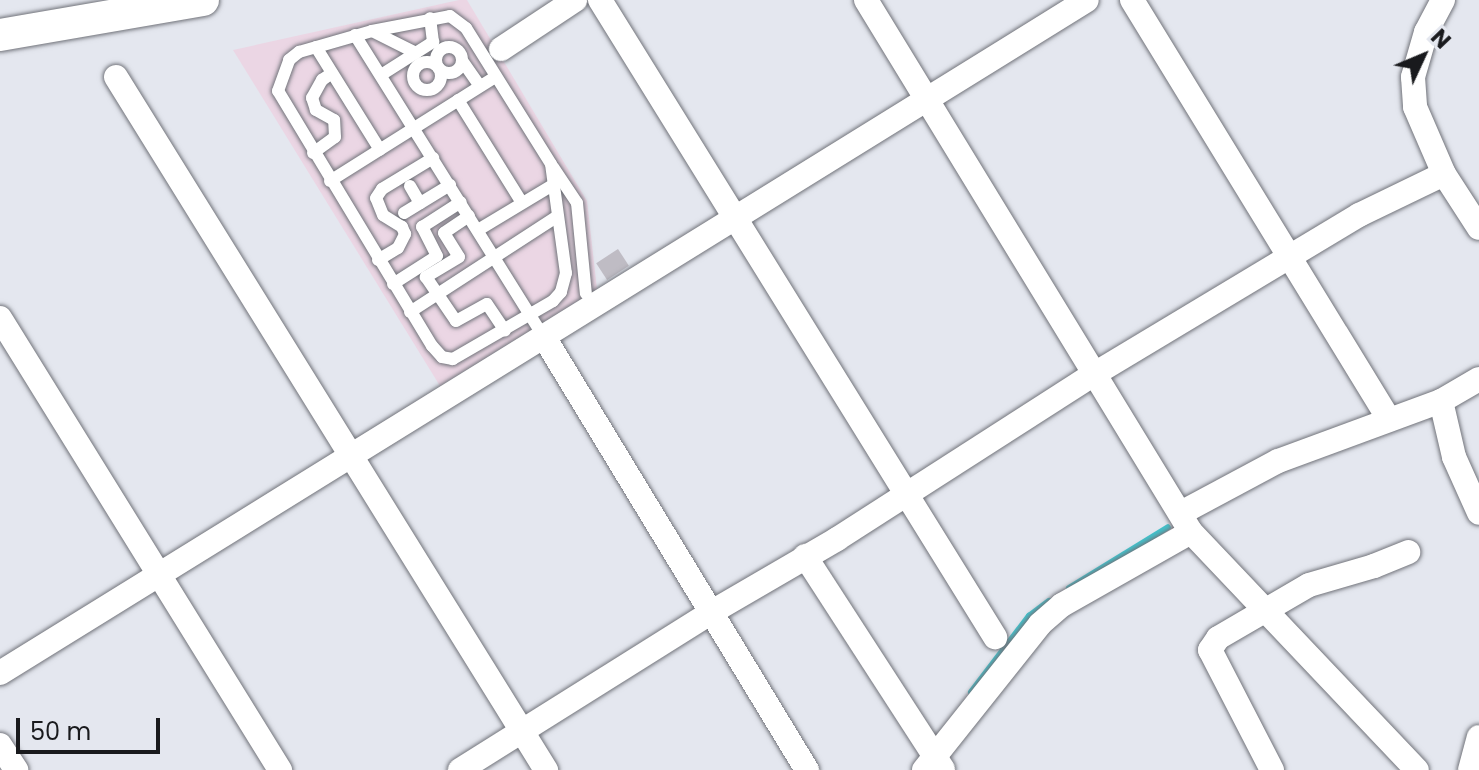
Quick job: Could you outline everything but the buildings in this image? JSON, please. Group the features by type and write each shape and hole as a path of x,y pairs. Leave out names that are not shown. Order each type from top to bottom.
{"main road":[{"path":"0,35 203,0"}],"street":[{"path":"501,49 575,0"},
{"path":"600,0 995,637"},
{"path":"866,0 1186,523 1417,770"},
{"path":"0,673 1087,0"},
{"path":"1132,0 1389,419"},
{"path":"1443,0 1426,32 1413,77 1415,107 1444,174 1479,228"},
{"path":"116,77 546,770"},
{"path":"460,770 907,494 1096,373 1359,215 1444,174"},
{"path":"0,318 280,770"},
{"path":"544,337 807,770"},
{"path":"805,556 934,766 1040,624 1062,605 1278,461 1441,401 1479,379"},
{"path":"1441,401 1454,457 1479,513"},
{"path":"1272,770 1210,650 1218,638 1309,585 1374,566 1408,552"},
{"path":"1470,770 1479,737"},
{"path":"0,745 16,770"}],"lane":[{"path":"551,164 565,282 553,301 532,315 453,359 442,357 410,312 278,91 289,60 299,52 355,35 450,16 466,28 577,203 586,294"},
{"path":"381,75 433,42 430,18"},
{"path":"372,31 416,53"},
{"path":"355,35 544,337"},
{"path":"316,47 380,150"},
{"path":"458,67 445,73 438,68 427,62 419,64 414,71 416,84 424,89 433,88 441,77 438,68 436,55 446,47 457,50 458,67 476,88"},
{"path":"313,153 335,137 334,120 316,110 312,98 322,80 332,73"},
{"path":"330,181 495,77"},
{"path":"394,96 416,84"},
{"path":"458,100 522,203"},
{"path":"378,260 398,248 405,234 402,227 377,208 376,198 382,189 433,158"},
{"path":"404,213 450,185"},
{"path":"478,230 553,185"},
{"path":"410,186 420,203"},
{"path":"393,284 437,256 422,227 461,202"},
{"path":"469,216 444,233 459,257 426,277 456,321 487,304 505,331"},
{"path":"410,312 558,216"}],"shaded area":[{"path":"467,0 587,201 597,289 440,386 233,50"}],"waterway":[{"path":"1069,588 1168,527"},
{"path":"971,692 1029,616 1049,601"}]}
